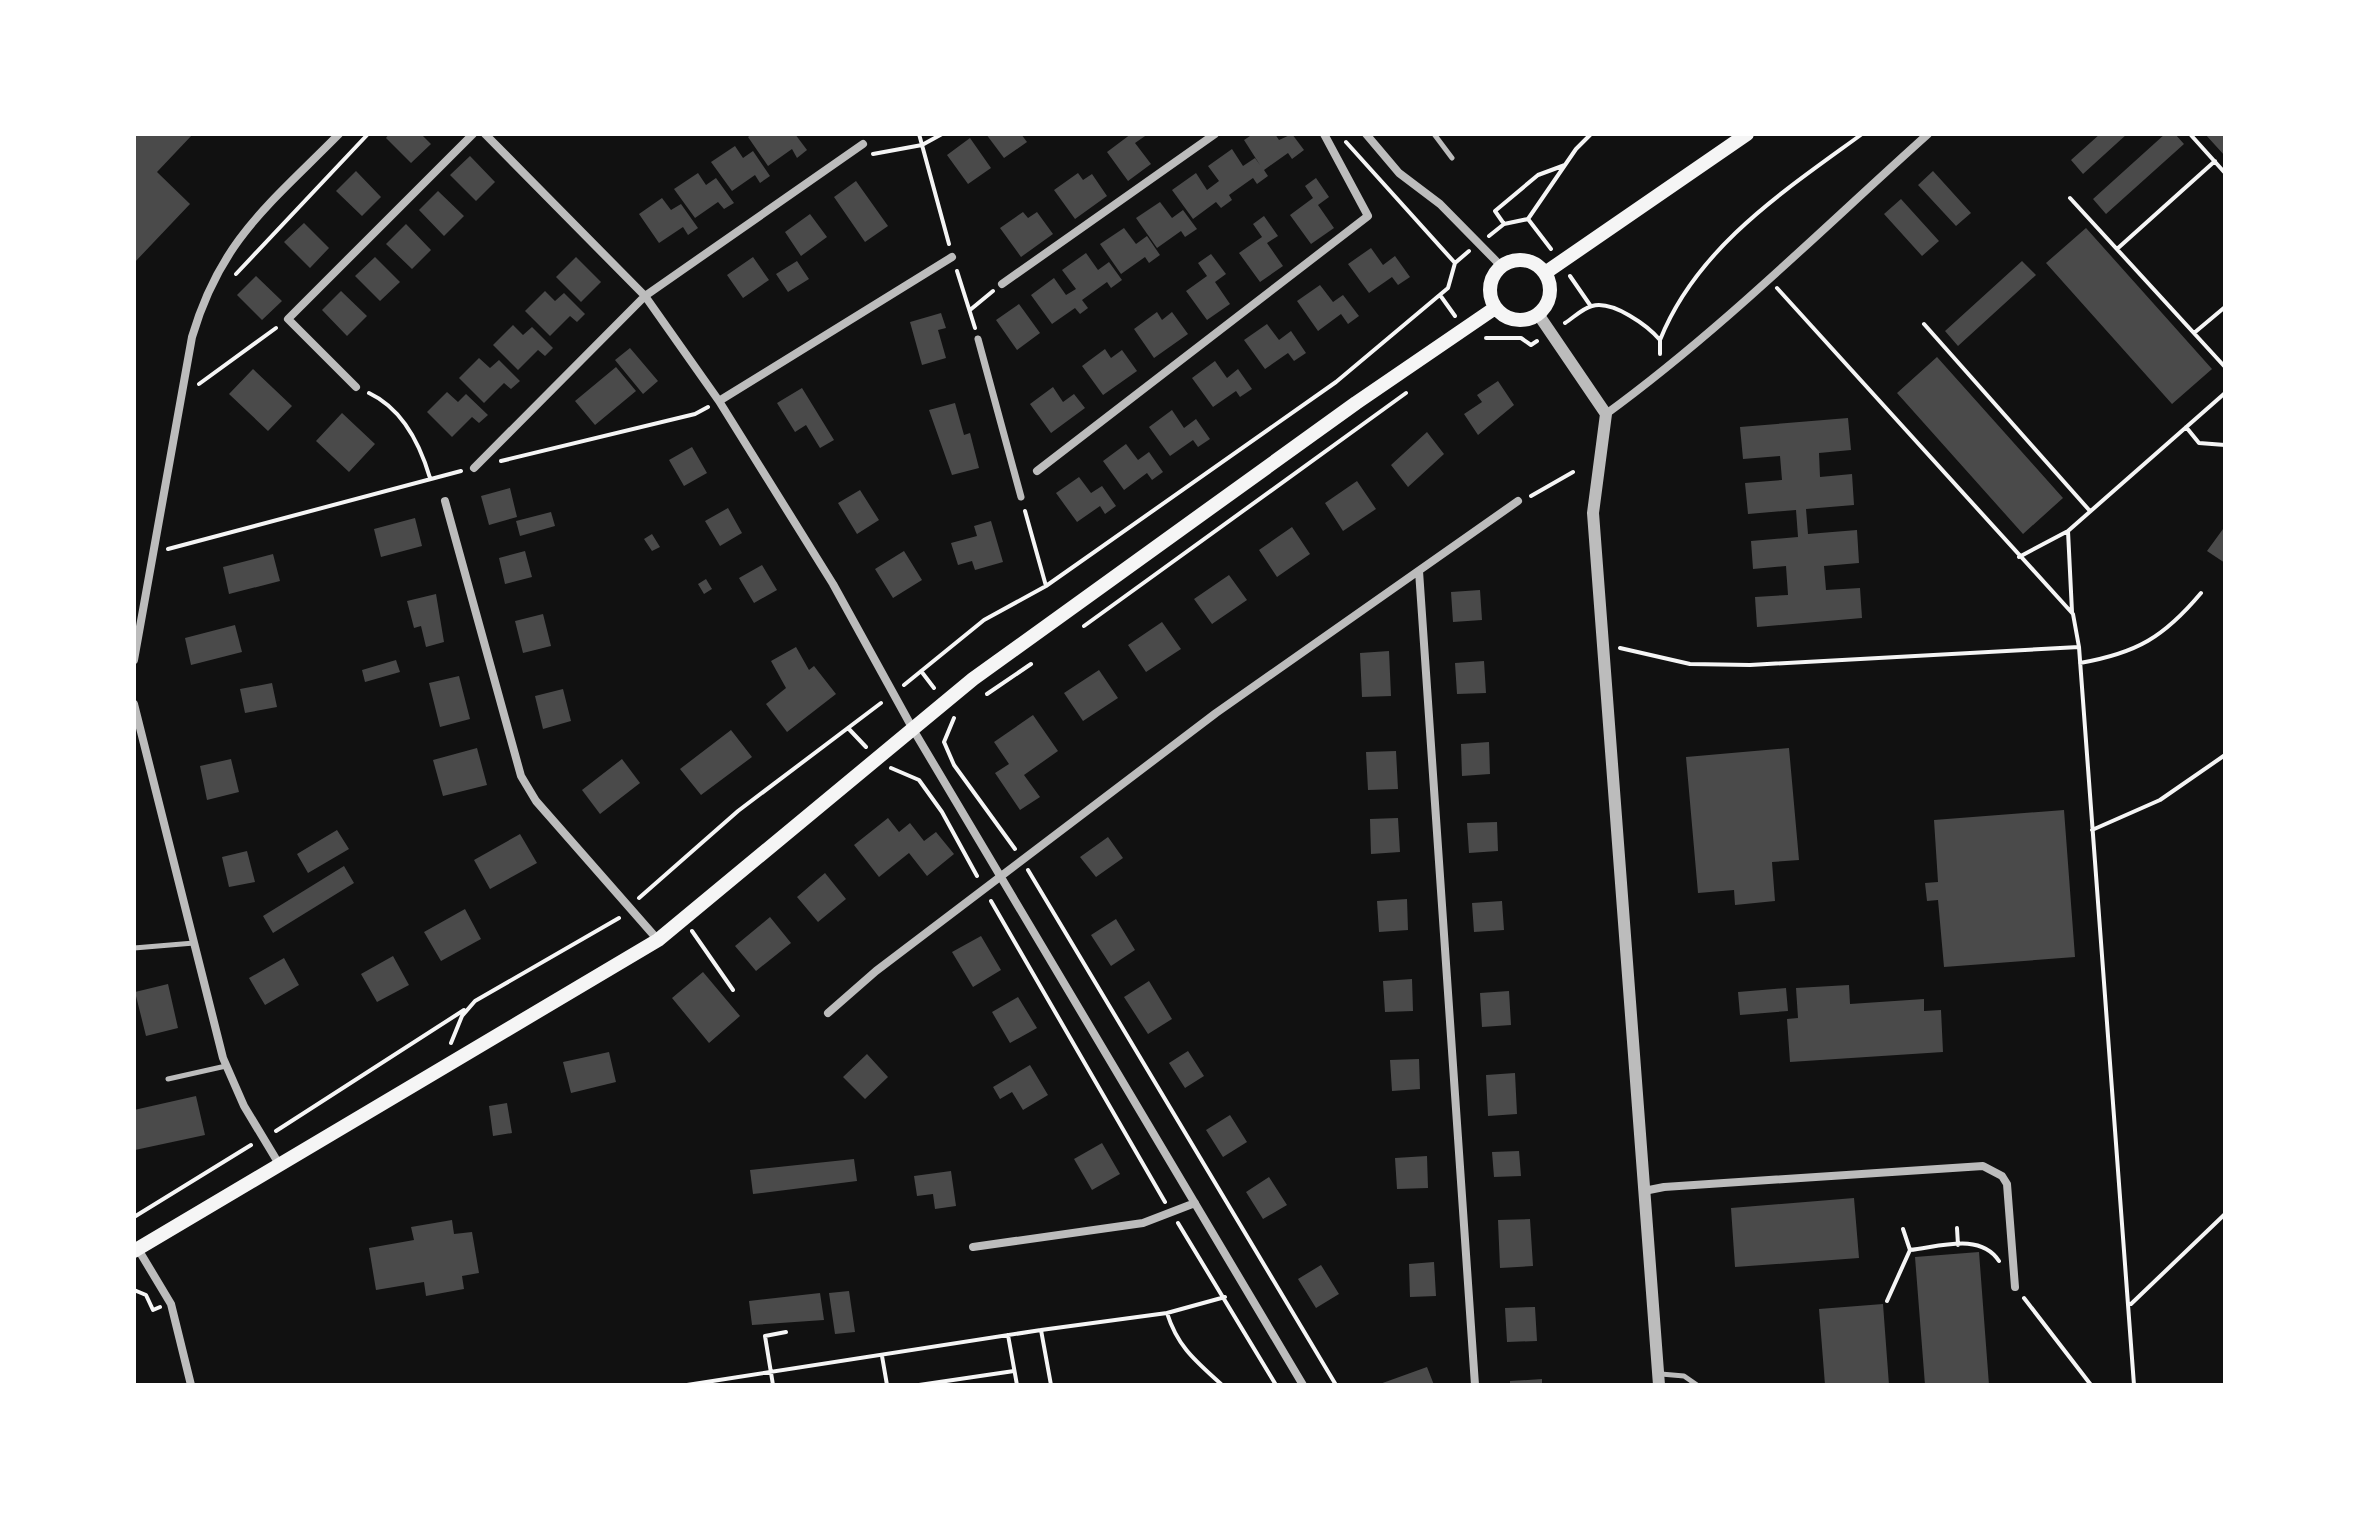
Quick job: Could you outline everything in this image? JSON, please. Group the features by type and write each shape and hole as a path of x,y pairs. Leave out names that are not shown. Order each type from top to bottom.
{"main road":[{"path":"1545,273 1747,134"},
{"path":"1529,261 1545,273 1550,295 1538,314 1515,320 1495,308 1491,281 1501,266 1529,261"},
{"path":"136,1250 658,940 1020,646 1356,403 1495,308"}],"street":[{"path":"134,660 192,337 204,299 220,264 243,230 339,134"},
{"path":"356,387 288,319 473,134"},
{"path":"485,134 645,296 719,401 895,692 914,731 1303,1385"},
{"path":"1002,284 1215,134"},
{"path":"1037,471 1368,216 1324,134"},
{"path":"1366,134 1399,173 1440,204 1501,266"},
{"path":"1606,414 1670,368 1928,134"},
{"path":"474,468 645,296 863,144"},
{"path":"719,401 952,257"},
{"path":"1538,314 1606,414 1593,513 1659,1379"},
{"path":"978,339 1021,497"},
{"path":"445,501 521,776 536,801 658,940"},
{"path":"828,1013 876,971 1216,713 1518,501"},
{"path":"1419,571 1475,1385"},
{"path":"134,704 227,1066 279,1164"},
{"path":"1644,1191 1983,1166 2002,1176 2007,1184 2015,1287"},
{"path":"973,1247 1143,1223 1195,1203"},
{"path":"136,1250 171,1304 191,1385"}],"lane":[{"path":"1434,134 1452,158"},
{"path":"134,948 195,943"},
{"path":"168,1079 227,1066"},
{"path":"1659,1379 1684,1376 1697,1385"}],"path":[{"path":"231,279 368,134"},
{"path":"919,134 978,339"},
{"path":"863,144 873,154 922,145 942,134"},
{"path":"1339,134 1455,263"},
{"path":"134,1217 307,1114 470,1006 607,928 630,909 647,888 738,811 984,620 1046,586 1336,382 1448,288 1455,263 1504,224 1528,219 1591,134"},
{"path":"1660,354 1660,340 1686,288 1713,256 1775,197 1862,134"},
{"path":"2190,134 2225,173"},
{"path":"2117,249 2215,161"},
{"path":"1504,224 1495,211 1538,175 1566,164"},
{"path":"2070,198 2225,367"},
{"path":"1769,279 2073,614"},
{"path":"970,310 1002,284"},
{"path":"1591,306 1601,305 1632,317 1648,326 1660,340"},
{"path":"2194,333 2225,307"},
{"path":"182,396 288,319"},
{"path":"1924,324 2090,511"},
{"path":"197,398 202,370"},
{"path":"356,387 383,400 419,443 430,478"},
{"path":"1084,626 1410,390"},
{"path":"2019,557 2068,531 2225,393"},
{"path":"154,556 171,547 430,478 695,414 719,401"},
{"path":"2186,427 2199,443 2225,445"},
{"path":"1518,501 1548,489 1573,472"},
{"path":"1021,497 1046,586"},
{"path":"2068,531 2134,1385"},
{"path":"2080,663 2116,657 2149,642 2178,620 2201,593"},
{"path":"1603,644 1690,664 1735,665 2079,647"},
{"path":"981,697 1031,664"},
{"path":"956,715 944,742 949,754 1022,859 1336,1385"},
{"path":"848,728 879,759 903,776 919,780 942,812 1171,1213 1276,1385"},
{"path":"2092,830 2160,800 2225,755"},
{"path":"684,920 733,990"},
{"path":"438,1051 451,1044 470,1006"},
{"path":"2130,1306 2225,1214"},
{"path":"1957,1228 1958,1245"},
{"path":"1887,1301 1910,1250 1903,1229"},
{"path":"1910,1250 1975,1243 1986,1247 2091,1385"},
{"path":"687,1385 1167,1313 1225,1297"},
{"path":"1167,1313 1178,1342 1189,1357 1222,1385"},
{"path":"1041,1330 1051,1385"},
{"path":"773,1385 765,1336 786,1332"},
{"path":"1008,1335 1017,1385"},
{"path":"882,1355 887,1385"},
{"path":"919,1385 1014,1371"}],"building":[{"path":"134,134 193,134 157,172 190,204 134,263"},
{"path":"389,134 421,134 431,144 411,163 386,138"},
{"path":"752,134 795,134 807,150 797,158 792,149 768,166 748,137"},
{"path":"986,134 1021,134 1027,142 1004,158"},
{"path":"1131,134 1148,134 1135,143 1151,164 1128,181 1107,152"},
{"path":"1253,134 1275,134 1279,140 1292,134 1304,150 1292,159 1288,153 1264,170 1268,176 1257,184 1253,178 1229,195 1232,200 1221,208 1216,202 1193,219 1172,190 1196,173 1207,190 1219,181 1208,166 1232,149 1243,166 1255,158 1260,165 1244,140"},
{"path":"2100,134 2127,134 2083,174 2071,160"},
{"path":"2165,134 2175,134 2184,144 2106,214 2093,199"},
{"path":"2205,134 2225,134 2225,156"},
{"path":"970,138 991,168 968,184 947,155"},
{"path":"735,146 743,158 753,151 770,176 760,183 755,175 732,191 711,162"},
{"path":"470,156 495,182 476,201 450,175"},
{"path":"356,171 381,197 362,216 336,191"},
{"path":"1933,171 1971,213 1956,226 1918,185"},
{"path":"698,173 706,185 716,178 734,203 724,209 718,202 695,218 674,189"},
{"path":"1078,173 1083,180 1092,174 1107,196 1075,219 1054,190"},
{"path":"1316,178 1329,197 1318,205 1334,228 1311,244 1290,215 1313,198 1305,186"},
{"path":"856,181 888,226 865,242 834,197"},
{"path":"438,191 464,216 444,236 419,210"},
{"path":"662,198 671,210 681,204 698,228 688,235 683,227 659,243 639,214"},
{"path":"1901,199 1939,241 1922,256 1884,214"},
{"path":"1160,202 1172,218 1183,210 1197,229 1185,237 1181,231 1157,248 1136,218"},
{"path":"1023,212 1028,218 1037,212 1053,234 1021,257 1000,228"},
{"path":"810,214 827,237 801,256 785,232"},
{"path":"1264,216 1278,236 1267,243 1283,266 1260,282 1239,253 1262,237 1253,224"},
{"path":"304,223 329,248 310,268 284,242"},
{"path":"406,224 431,250 412,269 386,244"},
{"path":"1124,228 1136,244 1147,236 1160,255 1149,263 1145,257 1121,274 1100,244"},
{"path":"2086,228 2212,369 2172,404 2046,263"},
{"path":"1371,248 1383,265 1395,256 1410,277 1398,285 1392,277 1369,293 1348,264"},
{"path":"1086,253 1098,270 1109,262 1122,280 1111,288 1107,282 1082,300 1088,308 1080,314 1075,308 1052,324 1031,295 1054,278 1066,295 1076,289 1062,270"},
{"path":"1211,254 1226,274 1215,282 1230,304 1207,320 1186,291 1207,276 1198,263"},
{"path":"375,257 400,282 380,301 355,276"},
{"path":"576,257 601,282 581,302 556,277"},
{"path":"753,257 769,280 743,298 727,275"},
{"path":"797,261 809,279 788,292 776,274"},
{"path":"2022,261 2036,275 1958,346 1945,331"},
{"path":"256,276 282,301 262,320 237,295"},
{"path":"1320,285 1333,302 1343,295 1359,316 1348,324 1341,314 1318,331 1297,301"},
{"path":"341,291 367,316 347,336 322,310"},
{"path":"545,291 555,301 564,293 585,314 577,322 570,316 550,336 525,311"},
{"path":"1019,304 1040,333 1017,350 996,320"},
{"path":"1157,312 1162,320 1172,312 1188,334 1154,358 1134,329"},
{"path":"941,313 946,328 938,330 946,358 922,365 910,322"},
{"path":"1267,324 1279,340 1291,331 1306,353 1294,361 1288,353 1265,369 1244,340"},
{"path":"513,325 523,335 532,327 553,348 545,356 538,350 518,370 493,345"},
{"path":"630,348 658,381 643,394 615,360"},
{"path":"1105,349 1111,358 1122,350 1137,371 1103,395 1082,366"},
{"path":"1937,357 2063,498 2023,534 1897,393"},
{"path":"479,358 490,368 499,360 520,381 511,389 504,383 484,403 459,378"},
{"path":"1215,361 1227,378 1238,369 1252,389 1240,397 1236,391 1213,407 1192,378"},
{"path":"616,367 636,391 595,425 575,401"},
{"path":"253,369 292,406 268,431 229,394"},
{"path":"1498,381 1514,405 1478,435 1464,414 1482,402 1477,395"},
{"path":"1053,387 1063,402 1074,394 1085,408 1051,433 1030,404"},
{"path":"802,388 834,440 820,448 806,425 795,432 777,403"},
{"path":"447,392 458,402 466,394 488,415 479,423 472,417 452,437 427,412"},
{"path":"955,403 964,435 970,433 979,468 952,475 929,410"},
{"path":"1172,410 1184,428 1196,419 1210,439 1198,447 1193,440 1170,456 1149,427"},
{"path":"342,413 375,444 349,472 316,441"},
{"path":"1848,418 1851,450 1819,453 1820,477 1852,474 1854,505 1806,509 1808,534 1857,530 1859,563 1824,566 1826,590 1860,588 1862,618 1757,627 1755,597 1788,595 1786,566 1753,569 1751,541 1798,537 1796,510 1748,514 1745,483 1782,480 1780,456 1743,459 1740,427"},
{"path":"1427,432 1444,454 1408,487 1391,465"},
{"path":"1126,444 1138,460 1149,452 1163,472 1152,480 1147,473 1124,490 1103,461"},
{"path":"692,447 707,473 684,486 669,460"},
{"path":"1079,477 1091,493 1102,486 1116,506 1105,514 1100,506 1077,522 1056,493"},
{"path":"1357,481 1376,509 1343,531 1325,503"},
{"path":"510,488 517,517 489,525 481,496"},
{"path":"860,490 879,520 857,534 838,503"},
{"path":"728,508 742,533 720,546 705,521"},
{"path":"551,512 555,526 520,536 516,521"},
{"path":"415,518 422,546 381,557 374,529"},
{"path":"991,521 1003,562 975,570 972,561 958,565 951,543 977,536 974,526"},
{"path":"1292,527 1310,554 1277,577 1259,550"},
{"path":"2223,529 2225,531 2225,563 2207,551"},
{"path":"652,534 660,547 652,551 644,539"},
{"path":"525,551 532,577 505,584 499,558"},
{"path":"904,551 922,580 893,598 875,569"},
{"path":"273,554 280,581 229,594 223,567"},
{"path":"762,565 777,590 754,603 739,578"},
{"path":"1229,575 1247,600 1212,624 1194,599"},
{"path":"706,579 712,589 704,594 698,584"},
{"path":"1480,590 1482,620 1453,622 1451,592"},
{"path":"436,594 444,642 426,647 421,626 414,628 407,601"},
{"path":"543,614 551,646 523,653 515,621"},
{"path":"1162,622 1181,649 1146,672 1128,645"},
{"path":"235,625 242,652 191,665 185,638"},
{"path":"796,647 809,670 814,666 836,694 787,732 766,704 786,688 771,661"},
{"path":"1389,651 1391,696 1362,697 1360,653"},
{"path":"396,660 400,672 365,682 362,670"},
{"path":"1484,661 1486,693 1457,694 1455,663"},
{"path":"1099,670 1118,698 1083,721 1064,693"},
{"path":"459,676 470,719 440,727 429,683"},
{"path":"272,683 277,707 245,713 240,689"},
{"path":"563,689 571,721 543,729 535,696"},
{"path":"1033,715 1058,751 1024,775 1040,797 1020,810 995,773 1009,764 994,742"},
{"path":"731,730 752,757 701,795 680,769"},
{"path":"1489,742 1490,774 1462,776 1461,744"},
{"path":"477,748 487,785 443,796 433,760"},
{"path":"1789,748 1799,860 1772,862 1775,901 1735,905 1734,890 1698,893 1686,757"},
{"path":"1396,751 1398,789 1368,790 1366,752"},
{"path":"231,759 239,792 207,800 200,766"},
{"path":"622,759 640,783 600,814 582,790"},
{"path":"2064,810 2075,957 1944,967 1938,900 1927,901 1925,883 1938,882 1934,820"},
{"path":"888,818 899,832 910,823 924,841 936,832 954,854 927,876 909,853 879,877 854,845"},
{"path":"1398,818 1400,852 1371,854 1370,819"},
{"path":"1497,822 1498,851 1469,853 1467,823"},
{"path":"337,830 349,849 308,873 297,854"},
{"path":"520,834 537,863 490,889 474,860"},
{"path":"1108,837 1123,858 1096,877 1080,857"},
{"path":"247,851 255,882 229,887 222,857"},
{"path":"344,866 354,883 273,933 263,916"},
{"path":"825,873 846,899 818,922 797,897"},
{"path":"1407,899 1408,930 1379,932 1377,901"},
{"path":"1502,901 1504,930 1474,932 1472,903"},
{"path":"465,909 481,939 441,961 424,932"},
{"path":"770,917 791,943 756,971 735,946"},
{"path":"1116,919 1135,950 1111,966 1091,935"},
{"path":"981,936 1001,970 973,987 952,952"},
{"path":"393,956 409,985 377,1002 361,974"},
{"path":"284,958 299,985 265,1005 249,978"},
{"path":"703,972 740,1016 709,1043 672,998"},
{"path":"1412,979 1413,1011 1385,1012 1383,981"},
{"path":"1149,981 1172,1019 1148,1034 1124,997"},
{"path":"168,984 178,1028 146,1036 135,992"},
{"path":"1849,985 1850,1004 1924,999 1924,1011 1941,1010 1943,1052 1790,1062 1787,1019 1798,1018 1796,988"},
{"path":"1786,988 1788,1011 1740,1015 1738,992"},
{"path":"1509,991 1511,1025 1482,1027 1480,993"},
{"path":"1018,997 1037,1028 1010,1043 992,1012"},
{"path":"1188,1051 1204,1076 1185,1088 1169,1063"},
{"path":"609,1052 616,1082 571,1093 563,1062"},
{"path":"867,1054 888,1077 865,1099 843,1077"},
{"path":"1419,1059 1420,1089 1392,1091 1390,1060"},
{"path":"1030,1065 1048,1095 1023,1110 1012,1092 1000,1099 993,1087"},
{"path":"1515,1073 1517,1114 1488,1116 1486,1075"},
{"path":"196,1096 205,1135 135,1150 134,1110"},
{"path":"507,1103 512,1133 493,1136 489,1106"},
{"path":"1230,1115 1247,1142 1223,1157 1206,1130"},
{"path":"1102,1143 1120,1174 1092,1190 1074,1159"},
{"path":"1519,1151 1521,1176 1494,1177 1492,1152"},
{"path":"1427,1156 1428,1188 1397,1189 1395,1158"},
{"path":"854,1159 857,1181 753,1194 750,1170"},
{"path":"951,1171 956,1206 935,1209 933,1194 917,1196 914,1176"},
{"path":"1269,1177 1287,1205 1263,1219 1246,1192"},
{"path":"1854,1198 1859,1258 1735,1267 1731,1208"},
{"path":"1530,1219 1533,1266 1500,1268 1498,1220"},
{"path":"452,1220 454,1234 472,1232 479,1273 462,1276 464,1289 426,1296 424,1282 376,1290 369,1248 414,1240 411,1227"},
{"path":"1979,1252 1989,1385 1925,1385 1915,1257"},
{"path":"1434,1262 1436,1296 1410,1297 1409,1264"},
{"path":"1321,1265 1339,1294 1316,1308 1298,1279"},
{"path":"849,1291 855,1332 835,1334 829,1293"},
{"path":"820,1293 824,1320 752,1325 749,1301"},
{"path":"1883,1304 1889,1385 1825,1385 1819,1309"},
{"path":"1535,1307 1537,1341 1507,1342 1505,1308"},
{"path":"1427,1367 1434,1385 1377,1385"},
{"path":"1542,1379 1542,1385 1510,1385 1510,1381"}]}
